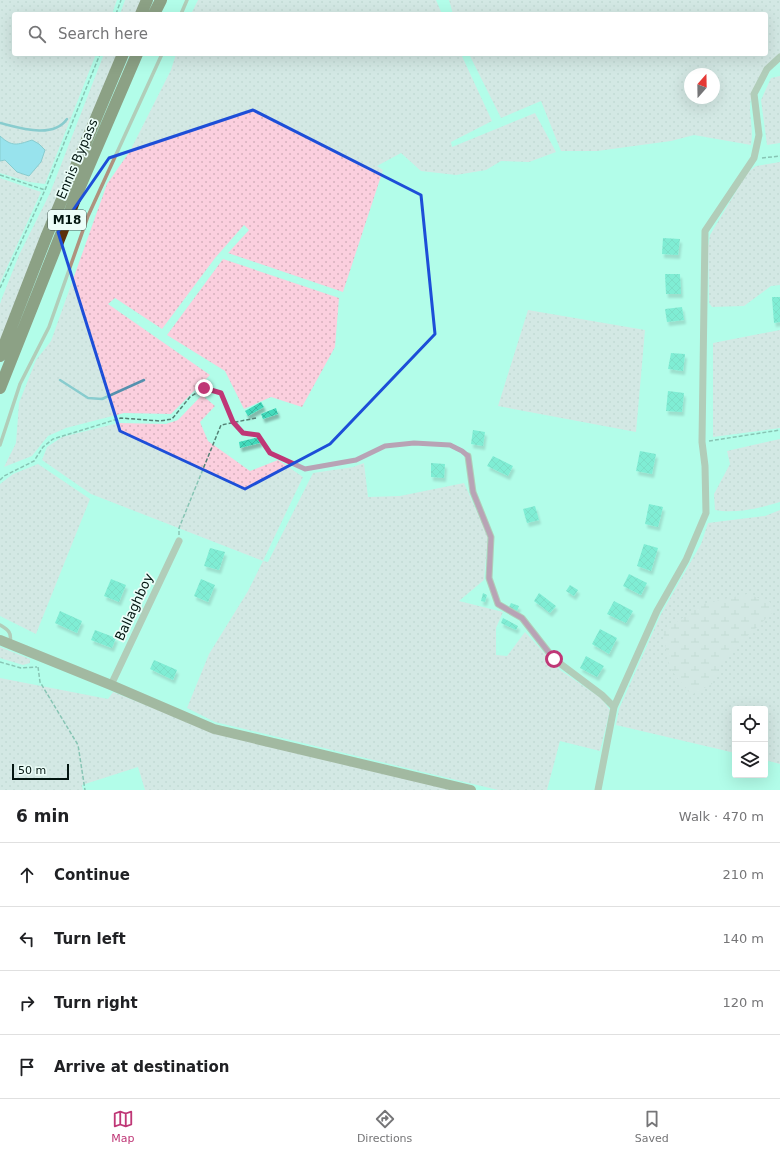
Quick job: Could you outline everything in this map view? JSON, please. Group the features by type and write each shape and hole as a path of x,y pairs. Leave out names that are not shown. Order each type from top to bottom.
{"highway":[{"path":"142,12 147,0"},
{"path":"155,12 161,0"},
{"name":"Ennis Bypass","path":"0,356 47,235 122,56"},
{"name":"Ennis Bypass","path":"0,388 79,189 136,56"}],"main road":[{"path":"5,642 214,729 471,790"}],"street":[{"path":"598,790 614,708 657,611 686,560 706,513 705,466 702,442 705,231 754,158 759,135 754,94 767,69 780,57"},
{"path":"468,456 473,492 491,537 489,578 498,604 522,618 554,659 602,695 614,708"},
{"name":"Ballaghboy","path":"111,685 179,540"}],"lane":[{"path":"182,12 187,0"},
{"path":"0,445 20,384 49,327 88,216 161,56"},
{"path":"0,625 9,630 11,636 5,642"}],"path":[{"path":"117,12 121,0"},
{"path":"0,288 46,190 99,56"},
{"path":"754,158 780,156"},
{"path":"0,175 46,190"},
{"path":"0,480 4,476 34,461 43,447 54,439 122,418 160,421 172,419 190,396 204,388 221,393 233,422 243,433 258,435 270,453 305,469 356,460 385,446 414,443 450,445 468,456"},
{"path":"179,540 179,528 220,425 256,418"},
{"path":"702,442 780,430"},
{"path":"40,656 38,667 40,682 78,745 85,790"},
{"path":"0,662 22,668 38,667"}],"highlighted area":[{"path":"253,110 421,195 435,334 330,444 245,489 120,431 58,232 109,158"}],"green space":[{"path":"0,0 117,0 113,12 12,12 12,56 95,56 45,184 29,182 0,173"},
{"path":"125,0 148,0 143,12 121,12"},
{"path":"198,0 436,0 441,12 192,12"},
{"path":"449,0 780,0 780,54 763,72 752,94 750,102 752,132 751,145 694,135 671,141 597,151 561,151 541,101 501,118 470,56 768,56 768,12 452,12"},
{"path":"103,56 125,56 0,353 0,304 19,255 50,193"},
{"path":"175,56 462,56 492,121 451,142 452,147 535,113 556,152 529,162 501,161 486,170 456,175 421,171 401,153 377,166 383,170 343,292 228,253 249,230 244,225 215,258 162,329 115,298 108,304 210,375 171,414 124,413 66,428 48,436 32,456 4,467 16,443 19,403 36,360 51,341 107,184 130,151 171,70"},
{"path":"780,76 780,143 767,145 761,100 771,78"},
{"path":"780,162 780,285 771,286 744,306 712,307 709,303 708,247 710,235 747,173 756,166"},
{"path":"0,178 41,192 0,283"},
{"path":"223,259 339,298 335,347 302,407 271,397 244,409 225,371 167,335"},
{"path":"528,310 645,330 636,432 498,406"},
{"path":"780,330 780,428 713,437 713,343"},
{"path":"202,395 215,406 200,422 208,441 250,471 278,460 303,477 263,561 91,494 42,460 47,447 62,437 118,423 166,424 178,420"},
{"path":"780,439 780,502 740,511 715,510 714,494 730,464 727,451"},
{"path":"364,463 368,497 400,496 464,483 488,536 484,580 459,601 503,612 496,628 496,655 507,656 525,632 560,670 601,698 610,710 600,751 560,741 547,790 498,790 215,722 187,708 209,654 248,591 263,561 268,562 313,473 353,467"},
{"path":"38,464 90,499 36,634 0,616 0,484 13,474"},
{"path":"780,510 780,764 768,761 768,706 732,706 732,752 616,725 619,709 661,614 701,544 708,523 765,516"},
{"path":"747,594 770,602 773,612 721,661 712,684 691,695 669,667 663,631 703,604"},
{"path":"0,647 30,659 30,663 23,665 0,658"},
{"path":"0,678 108,699 113,692 151,707 452,790 145,790 138,767 82,785 83,790 0,790"}],"water":[{"path":"0,136 4,140 15,144 32,140 45,150 41,162 29,176 17,172 5,160 0,161"}],"building":[{"path":"663,238 680,239 678,255 662,254"},
{"path":"665,274 680,274 681,294 666,294"},
{"path":"772,297 780,297 780,322 774,323"},
{"path":"682,307 684,320 667,322 665,309"},
{"path":"671,353 685,354 683,371 668,369"},
{"path":"668,391 684,393 682,412 666,411"},
{"path":"261,402 264,407 248,416 245,411"},
{"path":"276,408 278,414 263,419 261,414"},
{"path":"473,430 485,432 483,446 471,444"},
{"path":"259,437 260,443 240,448 239,442"},
{"path":"640,451 656,454 652,474 636,471"},
{"path":"493,456 513,466 508,476 487,466"},
{"path":"431,463 445,464 444,478 431,477"},
{"path":"649,504 663,507 658,527 645,524"},
{"path":"535,506 539,520 527,523 523,509"},
{"path":"644,544 658,548 651,571 637,566"},
{"path":"210,548 225,552 219,570 204,566"},
{"path":"629,574 647,583 641,595 623,586"},
{"path":"111,579 126,585 119,602 104,596"},
{"path":"201,579 215,585 208,602 194,596"},
{"path":"570,585 578,590 574,596 566,591"},
{"path":"483,593 487,595 485,602 481,601"},
{"path":"539,593 556,606 550,613 534,601"},
{"path":"614,601 633,611 626,623 607,614"},
{"path":"511,603 519,606 517,611 509,607"},
{"path":"60,611 82,621 77,633 55,623"},
{"path":"503,618 518,626 516,630 501,623"},
{"path":"600,629 617,638 609,654 592,644"},
{"path":"95,630 116,638 112,648 91,640"},
{"path":"586,656 604,666 597,677 580,668"},
{"path":"154,660 177,670 173,680 150,669"}],"waterway":[{"path":"0,123 26,129 45,130 53,129 61,125 67,119"},
{"path":"60,380 88,398 102,399 144,380"}],"route":[{"path":"204,388 212,389 221,393 233,422 243,433 258,435 270,453 305,469 356,460 385,446 414,443 450,445 462,451 468,456 468,465 473,492 491,537 489,578 498,604 522,618 554,659"}]}
